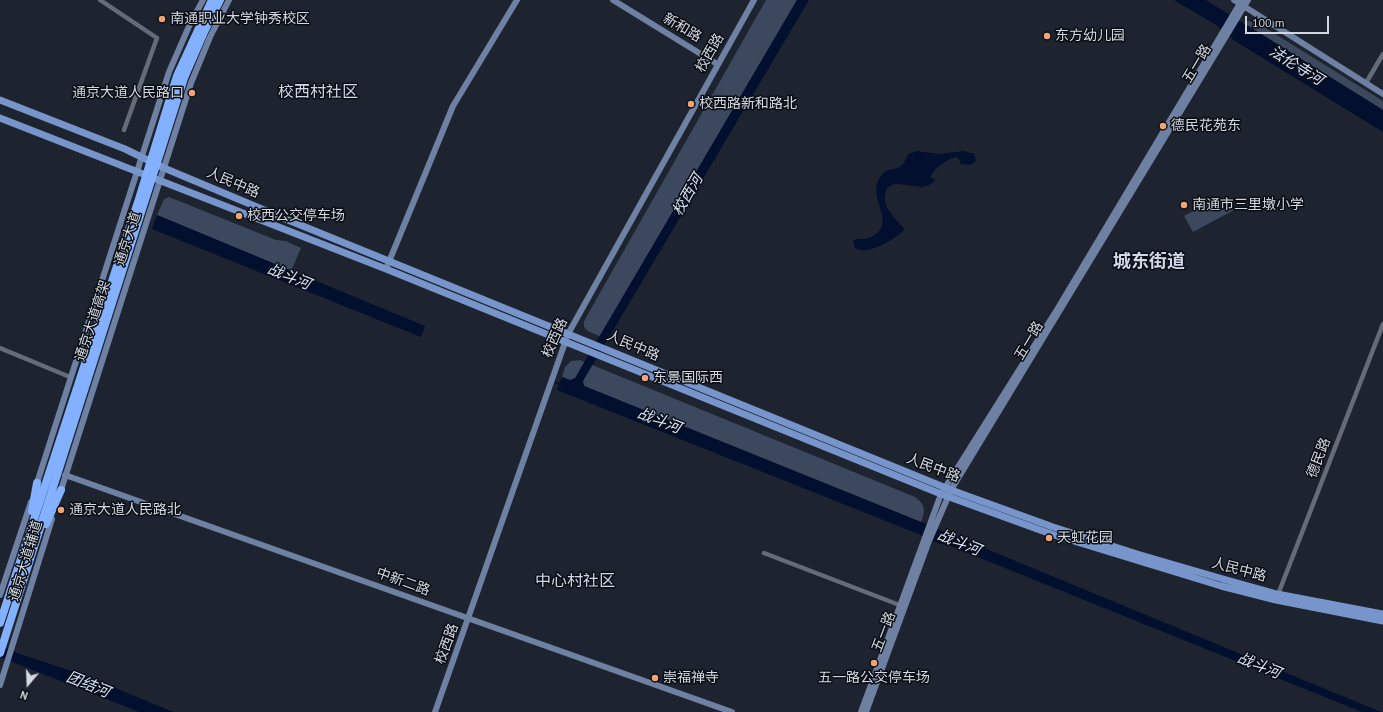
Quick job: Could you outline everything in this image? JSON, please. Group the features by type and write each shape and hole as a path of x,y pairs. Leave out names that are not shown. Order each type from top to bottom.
{"highway":[{"name":"通京大道高架","path":"0,653 25,575 65,436 177,76 212,0"},
{"name":"通京大道高架","path":"0,623 18,566 65,436 146,202 184,78 220,0"},
{"path":"18,566 33,509 37,483"},
{"path":"25,575 61,490"}],"main road":[{"name":"人民中路","path":"0,100 125,149 164,168 592,343 946,492"},
{"name":"人民中路","path":"0,118 386,269 565,342 1051,534 1124,558 1277,597 1383,621"},
{"name":"人民中路","path":"1277,597 1383,614"}],"street":[{"path":"100,0 156,38 124,130"},
{"name":"通京大道","path":"37,483 169,72 190,24 203,0"},
{"name":"通京大道","path":"61,490 179,118 199,63 229,0"},
{"path":"386,269 453,106 517,0"},
{"name":"新和路","path":"613,0 717,64"},
{"name":"校西路","path":"435,712 469,618 553,373 568,334 754,0"},
{"name":"五一路","path":"861,712 946,492 1226,34 1236,16 1240,2 1248,0"},
{"path":"1240,2 1383,94"},
{"path":"1366,83 1383,54"},
{"path":"157,110 160,119 166,124 173,124 179,118"},
{"name":"德民路","path":"1277,597 1383,324"},
{"path":"0,348 70,377"},
{"name":"中新二路","path":"65,475 732,712"},
{"name":"通京大道辅道","path":"0,595 37,483"},
{"name":"通京大道辅道","path":"0,685 61,490"},
{"name":"五一路","path":"866,712 906,607 927,540"},
{"path":"764,553 906,607"}],"shaded area":[{"path":"766,0 797,0 600,336 591,333 586,329 584,321"},
{"path":"1248,21 1264,27 1383,101 1383,110 1244,23"},
{"path":"169,197 276,240 286,241 301,248 291,271 157,215 164,199"},
{"path":"1217,198 1234,210 1193,232 1184,216"},
{"path":"580,360 915,497 921,502 924,508 924,514 921,522 562,377 565,367 571,361"}],"water":[{"name":"校西河","path":"797,0 809,0 583,381 584,386 921,522 1381,712 1362,712 948,545 939,544 916,533 557,390 562,377 570,380 575,378"},
{"name":"法伦寺河","path":"1174,0 1206,0 1383,110 1383,132 1235,41 1216,25"},
{"path":"917,151 938,154 964,151 974,154 976,161 971,165 960,164 960,160 956,157 948,160 935,170 930,177 935,180 927,186 922,187 896,184 889,187 885,194 886,205 891,214 904,229 888,242 872,249 860,250 855,248 853,240 871,237 879,232 882,225 877,193 877,185 880,177 887,171 898,168 905,161 908,154"},
{"path":"157,215 425,326 421,337 152,229"},
{"name":"团结河","path":"0,645 20,654 84,675 173,712 139,712 0,657"}],"waterway":[{"name":"战斗河","path":"553,381 560,384"}],"place":[{"name":"南通职业大学钟秀校区","path":"162,19"},
{"name":"东方幼儿园","path":"1047,36"},
{"name":"通京大道人民路口","path":"192,93"},
{"name":"校西路新和路北","path":"691,104"},
{"name":"德民花苑东","path":"1163,126"},
{"name":"南通市三里墩小学","path":"1184,205"},
{"name":"校西公交停车场","path":"239,216"},
{"name":"东景国际西","path":"645,378"},
{"name":"通京大道人民路北","path":"61,510"},
{"name":"天虹花园","path":"1049,538"},
{"name":"五一路公交停车场","path":"874,663"},
{"name":"崇福禅寺","path":"655,678"}],"district":[{"name":"校西村社区","path":"318,92"},
{"name":"城东街道","path":"1149,262"},
{"name":"中心村社区","path":"575,581"}]}
